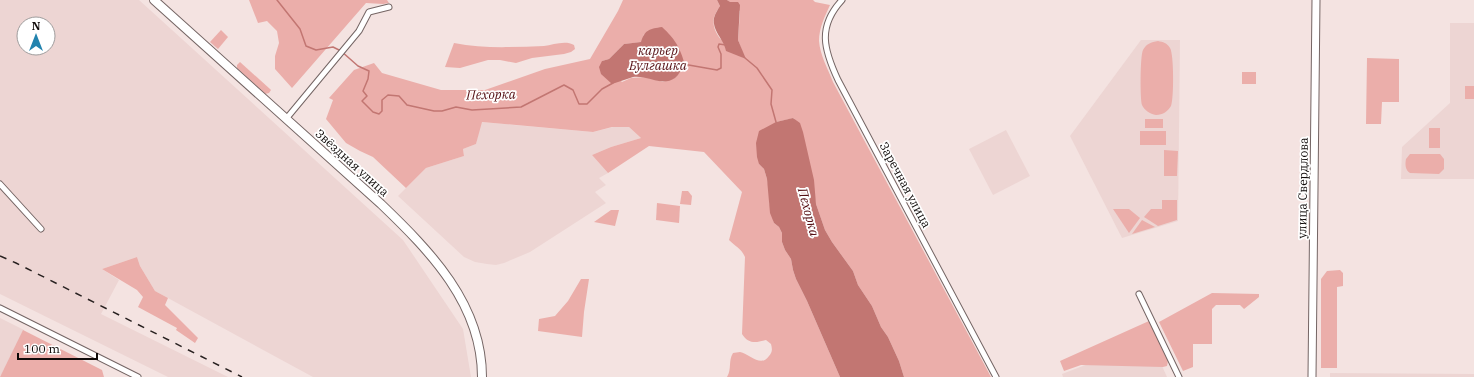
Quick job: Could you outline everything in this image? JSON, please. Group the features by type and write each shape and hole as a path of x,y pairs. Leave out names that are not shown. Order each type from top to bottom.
{"main road":[{"name":"Звёздная улица","path":"154,0 381,204 432,256 453,283 474,325 480,349 482,377"},
{"name":"улица Свердлова","path":"1312,377 1316,0"}],"street":[{"name":"Заречная улица","path":"842,0 834,9 827,24 824,41 828,59 996,377"},
{"path":"286,119 359,31 369,12 389,7"},
{"path":"0,184 41,229"},
{"path":"1139,294 1179,377"},
{"path":"0,308 126,374 138,377"}],"shaded area":[{"path":"0,0 139,0 403,240 463,329 471,377 313,377 155,291 140,266 137,257 102,269 119,280 101,314 228,377 168,377 0,294"},
{"path":"249,0 387,0 389,3 366,3 292,88 275,69 275,56 279,43 277,31 267,21 258,23"},
{"path":"623,0 717,0 720,6 714,17 715,31 728,47 745,59 738,40 740,11 727,0 813,0 815,2 830,5 821,27 819,41 823,57 833,82 991,377 904,377 899,361 872,306 858,285 853,271 825,230 816,204 794,118 776,122 759,164 764,169 767,179 769,201 774,223 779,227 782,233 782,242 791,259 796,279 840,377 727,377 733,353 744,353 759,361 762,361 772,352 772,348 771,344 766,340 752,342 747,340 742,334 745,257 729,240 742,192 704,152 649,146 608,173 592,155 611,147 641,138 629,127 612,127 593,132 482,122 476,144 463,149 464,156 426,168 406,188 373,157 346,143 326,119 333,100 329,98 354,70 374,63 382,73 441,90 485,90 545,69 590,59","holes":["644,34 685,65 676,77 663,82 646,77 631,78 622,82 602,61 609,59 624,44 642,42"]},
{"path":"1450,23 1474,23 1474,179 1401,179 1402,147 1450,103"},
{"path":"221,30 228,37 218,49 210,42"},
{"path":"1141,40 1180,40 1178,221 1122,238 1070,136"},
{"path":"1153,42 1163,42 1170,48 1173,67 1173,86 1171,106 1165,112 1156,115 1148,112 1142,105 1141,68 1144,48"},
{"path":"454,43 499,47 544,46 567,43 574,45 575,49 564,54 532,58 516,63 500,60 488,60 460,68 445,67"},
{"path":"1367,58 1399,59 1399,102 1382,102 1381,124 1366,124"},
{"path":"240,62 271,90 269,93 265,94 237,68 237,65"},
{"path":"1242,72 1256,72 1256,84 1242,84"},
{"path":"1465,86 1474,86 1474,99 1465,99"},
{"path":"1145,119 1163,119 1163,128 1145,128"},
{"path":"481,122 593,132 613,127 629,127 641,138 611,147 592,155 608,173 599,178 606,185 595,192 606,203 530,252 496,265 475,262 464,257 398,196 426,168 464,156 463,149 476,144"},
{"path":"1429,128 1440,128 1440,148 1429,148"},
{"path":"1006,130 1030,176 993,195 969,149"},
{"path":"1140,131 1166,131 1166,145 1140,145"},
{"path":"1164,150 1178,151 1177,176 1164,176"},
{"path":"1410,154 1440,154 1444,159 1444,169 1439,174 1410,173 1406,169 1406,159"},
{"path":"682,191 688,191 692,196 691,205 680,204"},
{"path":"1162,200 1177,200 1177,220 1158,226 1144,217 1151,209 1162,209"},
{"path":"657,203 680,206 679,223 656,220"},
{"path":"1113,209 1129,209 1140,218 1129,233"},
{"path":"611,210 619,210 615,226 594,222"},
{"path":"1142,220 1155,227 1132,234"},
{"path":"137,257 140,266 155,291 168,298 165,305 198,338 195,343 176,330 177,328 138,307 143,297 137,290 102,269"},
{"path":"1340,270 1343,273 1343,286 1337,287 1337,368 1321,368 1321,279 1327,271"},
{"path":"581,279 589,279 582,337 538,331 539,319 555,316 568,301"},
{"path":"1212,293 1259,294 1259,297 1244,309 1240,305 1216,305 1212,309 1212,344 1193,344 1193,367 1183,371 1159,322"},
{"path":"0,318 24,330 0,377"},
{"path":"1149,321 1168,361 1167,366 1081,365 1064,371 1060,361"},
{"path":"23,330 102,370 104,377 0,377"},
{"path":"1088,364 1162,366 1167,377 1063,377 1062,374"},
{"path":"1330,373 1474,374 1474,377 1330,377"}],"water":[{"path":"717,0 738,2 740,5 738,40 746,59 726,51 716,31 714,16 720,6"},
{"name":"карьер Булгашка","path":"662,27 676,44 685,65 675,78 660,81 633,77 612,84 601,74 599,67 602,61 609,59 624,44 641,42 644,34 648,30"},
{"path":"793,118 800,123 803,132 814,180 816,204 825,230 853,271 858,285 872,306 899,361 904,377 840,377 796,279 791,259 782,242 782,233 779,227 774,223 770,213 767,179 764,169 759,164 756,143 759,131 776,122"}],"waterway":[{"name":"Пехорка","path":"277,0 300,29 306,46 316,50 333,47 341,51 358,66 369,71 368,79 363,91 367,96 362,101 373,112 379,114 382,111 382,100 388,95 399,96 407,105 434,111 442,111 456,107 472,110 521,107 564,85 573,90 579,104 587,104 602,89 613,83"},
{"name":"Пехорка","path":"683,64 717,70 721,68 721,54 718,47 719,44 726,45"},
{"name":"Пехорка","path":"745,58 757,68 772,90 771,104 776,122"}],"railway":[{"path":"0,256 242,377"}]}
